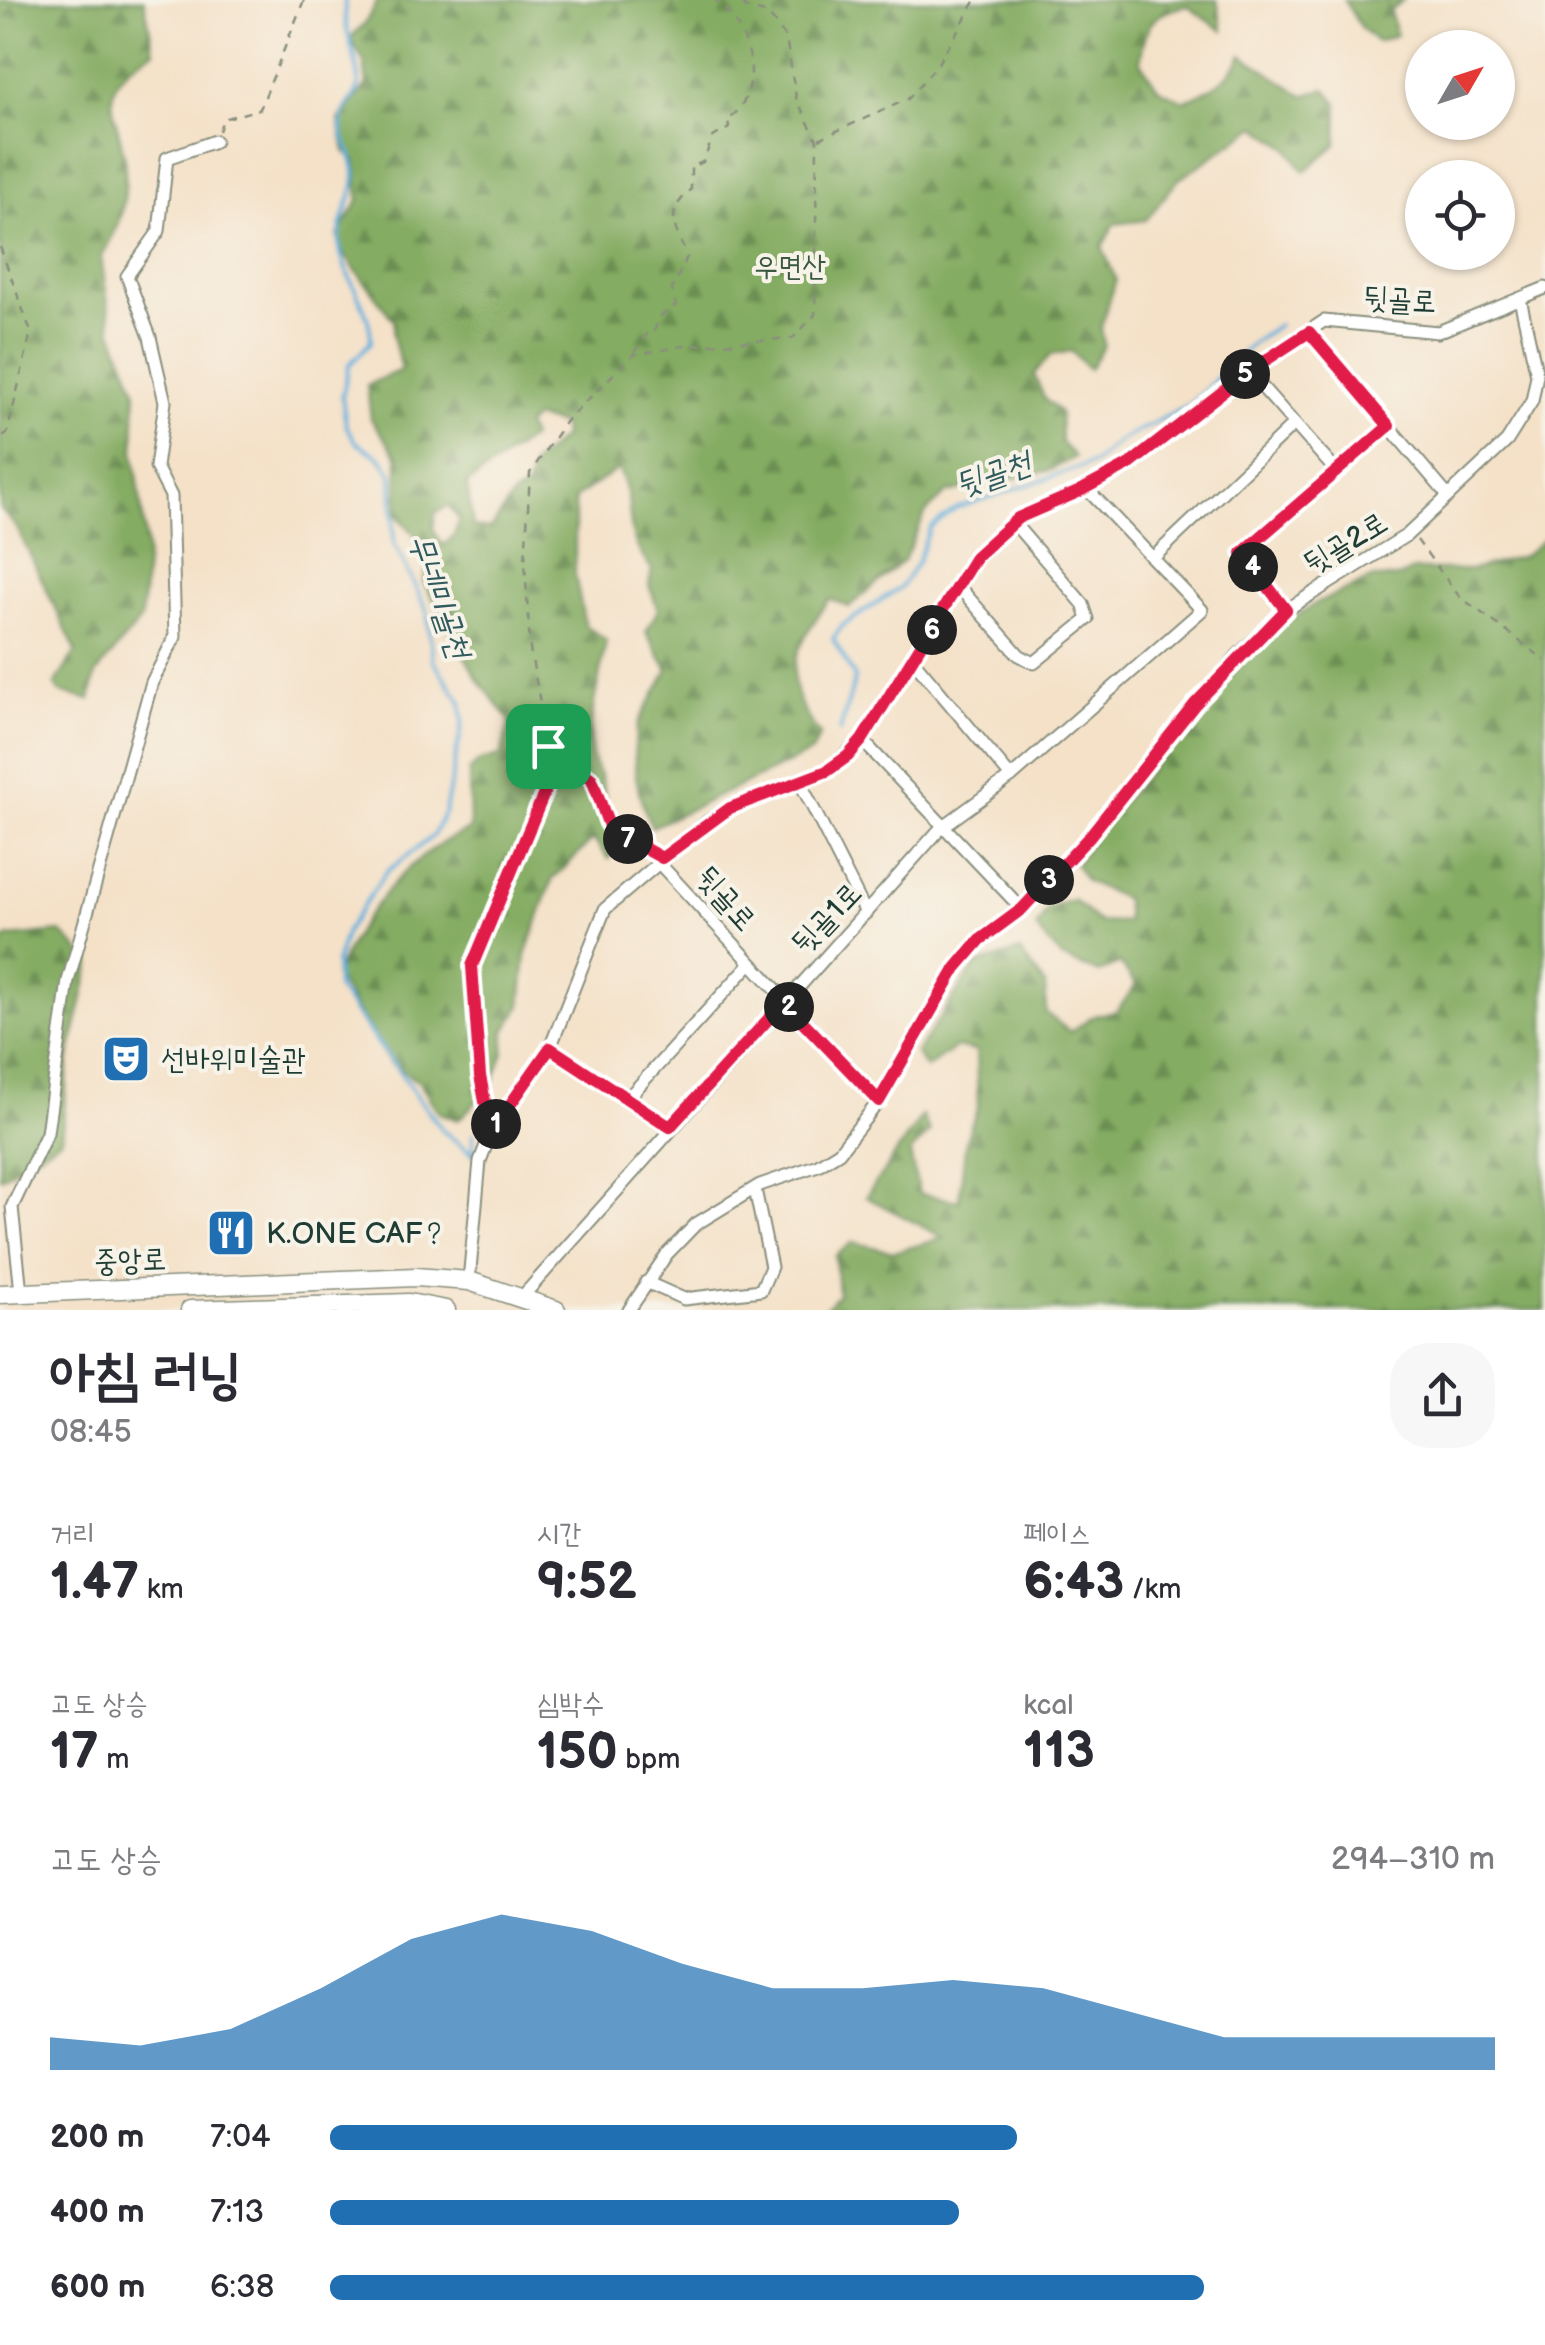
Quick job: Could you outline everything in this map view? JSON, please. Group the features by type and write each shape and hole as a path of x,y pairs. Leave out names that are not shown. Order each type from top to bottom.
{"main road":[{"name":"중앙로","path":"0,1294 366,1277 469,1281 524,1296 556,1310"},
{"name":"중앙로","path":"190,1310 409,1303 446,1310"}],"street":[{"path":"21,1292 12,1207 47,1133 68,981 152,682 175,637 171,496 156,468 164,402 150,337 127,276 159,231 167,158 214,141"},
{"name":"뒷골로","path":"469,1281 480,1161 491,1132 550,1048 605,909 660,860 730,808 827,771 862,740 976,556 1013,522 1086,488 1172,435 1248,372 1324,321 1438,332 1545,288"},
{"name":"뒷골2로","path":"629,1310 646,1282 696,1224 755,1188 818,1165 839,1152 879,1101 956,968 980,940 1022,909 1089,837 1195,704 1286,610 1387,550 1506,441 1532,401 1537,375 1520,298"},
{"path":"1309,332 1448,496"},
{"path":"1248,372 1336,472"},
{"path":"1086,488 1155,556 1294,425"},
{"path":"1286,610 1242,553 1389,426"},
{"path":"958,586 1019,655 1034,663 1088,619 1084,604 1013,522"},
{"name":"뒷골1로","path":"524,1296 670,1127 941,828 1011,777 1202,610 1155,556"},
{"path":"913,660 1011,777"},
{"path":"862,740 941,828 1022,909"},
{"path":"799,780 866,913"},
{"name":"뒷골로","path":"660,860 784,1002 879,1101"},
{"path":"627,1098 750,964"},
{"path":"550,1048 670,1127"},
{"path":"646,1282 684,1300 761,1290 771,1267 755,1188"}],"path":[{"path":"214,141 223,119 260,109 304,0"},
{"path":"491,1132 480,1076 472,966 553,772 530,649 525,562 530,473 566,421 633,355 647,334 652,335 661,316 676,305 672,289 687,257 671,217 672,208 691,189 691,167 703,162 712,138 729,128 728,121 753,86 751,52 716,0"},
{"path":"633,355 684,346 793,338 815,315 820,222 817,140 796,98 786,38 768,14 746,8 740,0"},
{"path":"817,140 908,99 937,65 976,0"},
{"path":"0,247 31,332 7,434 0,439"},
{"path":"1414,529 1420,545 1459,596 1545,660"},
{"path":"548,746 592,779 614,840 642,837 644,848 660,860"}],"green space":[{"path":"0,0 144,0 154,51 120,77 114,90 112,103 123,149 125,194 117,226 101,257 112,331 136,390 134,450 147,551 141,619 96,674 90,700 59,692 55,685 76,651 17,528 0,509"},
{"name":"우면산","path":"378,0 1217,0 1223,31 1187,6 1157,17 1147,30 1140,62 1158,88 1184,101 1218,84 1242,55 1304,96 1325,89 1338,104 1337,144 1304,172 1288,148 1257,126 1178,180 1146,220 1114,224 1102,247 1116,280 1101,327 1104,345 1089,369 1071,351 1051,355 1034,374 1045,400 1060,412 1061,443 1075,457 1051,470 947,493 926,512 904,560 849,607 830,599 806,634 794,682 798,698 820,735 812,752 652,827 639,791 635,751 639,721 668,670 646,632 658,610 649,585 652,569 635,542 628,496 618,469 575,498 575,575 585,625 606,640 592,713 592,757 609,816 623,837 609,859 593,839 552,880 526,955 521,1006 505,1031 504,1053 491,1087 458,1120 439,1113 419,1082 390,1063 335,976 358,932 389,889 427,854 470,830 469,771 480,761 501,756 510,721 477,678 423,582 429,562 413,532 397,516 398,457 371,419 367,385 401,370 394,321 342,252 338,235 359,200 355,160 345,151 339,120 367,84 364,62 350,38 365,23","holes":["535,418 562,425 563,437 533,464 527,488 514,494 491,529 473,527 467,484 531,438 526,425","448,506 459,519 454,536 443,546 433,529 435,513"]},
{"path":"1344,0 1403,0 1390,11 1396,35 1377,42 1361,28"},
{"path":"1545,539 1545,1310 824,1310 838,1294 835,1256 853,1242 894,1252 944,1238 866,1197 922,1116 930,1132 910,1153 919,1194 959,1201 966,1139 978,1107 976,1051 956,1047 926,1068 916,1053 976,965 1020,951 1045,985 1046,1013 1070,1032 1094,1016 1117,1011 1136,985 1120,963 1099,973 1062,958 1036,928 1048,908 1073,900 1100,923 1127,921 1125,899 1086,881 1075,865 1098,830 1268,633 1315,604 1373,578 1398,578 1413,570 1472,570 1523,556"},
{"path":"61,932 91,963 69,1058 61,1139 0,1178 0,942 10,937"}],"waterway":[{"name":"무네미골천","path":"345,0 359,82 342,124 355,174 339,238 347,272 367,316 371,342 349,365 342,397 346,426 357,443 381,458 392,474 394,543 427,611 433,660 461,702 463,721 445,811 433,836 386,872 346,931 336,963 337,988 443,1131 473,1154"},
{"name":"뒷골천","path":"840,731 855,678 833,639 842,626 901,587 917,563 930,528 957,508 1094,463 1119,441 1191,404 1249,346 1278,325"},
{"name":"뒷골천","path":"473,1134 473,1154"}],"place":[{"name":"선바위미술관","path":"126,1059"},
{"name":"K.ONE CAF？","path":"231,1233"}],"route":[{"path":"1309,332 1389,426 1242,553 1286,610 1195,704 1089,837 1022,909 980,940 956,968 879,1101 784,1002 670,1127 550,1048 491,1132 480,1076 472,966 553,772 548,746 592,779 605,824 614,840 642,837 644,848 662,858 730,808 827,771 848,756 862,740 976,556 1018,518 1130,464 1248,372 1309,332"}]}
